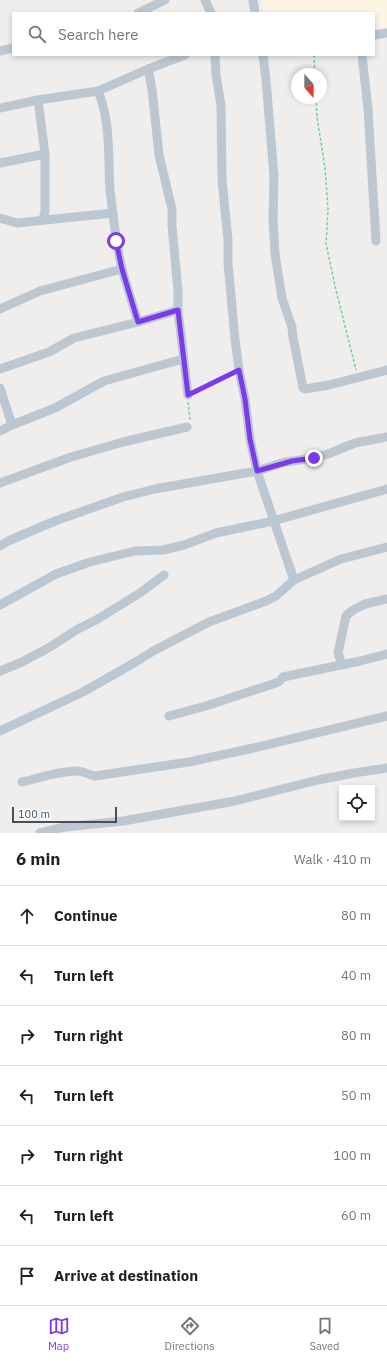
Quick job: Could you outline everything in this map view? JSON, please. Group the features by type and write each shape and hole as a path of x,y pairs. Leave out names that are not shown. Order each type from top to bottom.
{"street":[{"path":"140,12 165,0"},
{"path":"205,0 211,12"},
{"path":"252,0 255,12"},
{"path":"375,35 387,34"},
{"path":"0,51 12,48"},
{"path":"0,108 38,100 98,91 182,56"},
{"path":"215,56 216,75 222,105 222,180 228,240 228,270 234,339 245,399 250,439 257,471 294,580"},
{"path":"262,56 266,80 274,176 273,220 275,254 282,298 292,327 302,385 305,389 329,385 387,370"},
{"path":"362,56 368,116 376,241"},
{"path":"148,69 152,89 159,155 172,209 178,310 188,395"},
{"path":"98,91 106,117 116,241 122,269 138,322"},
{"path":"38,100 45,154 45,211 43,220"},
{"path":"0,163 45,154"},
{"path":"0,218 17,224 113,213"},
{"path":"0,309 40,291 122,269"},
{"path":"0,369 49,352 74,338 178,310"},
{"path":"0,431 55,408 104,381 183,359"},
{"path":"0,388 12,426"},
{"path":"0,483 70,457 123,442 187,427"},
{"path":"0,546 8,540 55,521 124,497 155,489 257,471 292,461 314,458 355,443 387,437"},
{"path":"0,605 56,574 90,562 135,551 163,550 184,545 216,533 273,521 387,490"},
{"path":"0,731 83,692 134,664 155,650 209,622 266,602 276,596 294,580 341,559 387,547"},
{"path":"0,671 22,662 50,647 140,593 164,575"},
{"path":"342,665 338,652 346,616 353,610 365,604 387,599"},
{"path":"169,716 206,706 279,682 282,677 387,654"},
{"path":"22,782 66,772 79,771 95,776 189,762 387,716"},
{"path":"40,833 65,828 123,821 235,801 318,780 387,768"}],"path":[{"path":"314,56 315,68"},
{"path":"316,104 325,168 328,209 326,244 358,377"},
{"path":"187,427 190,424 191,419 188,395 239,370"}],"shaded area":[{"path":"261,0 387,0 387,28 375,29 375,12 264,12"}],"route":[{"path":"116,241 122,269 138,322 178,310 188,395 239,370 245,399 250,439 257,471 285,462 314,458"}]}
